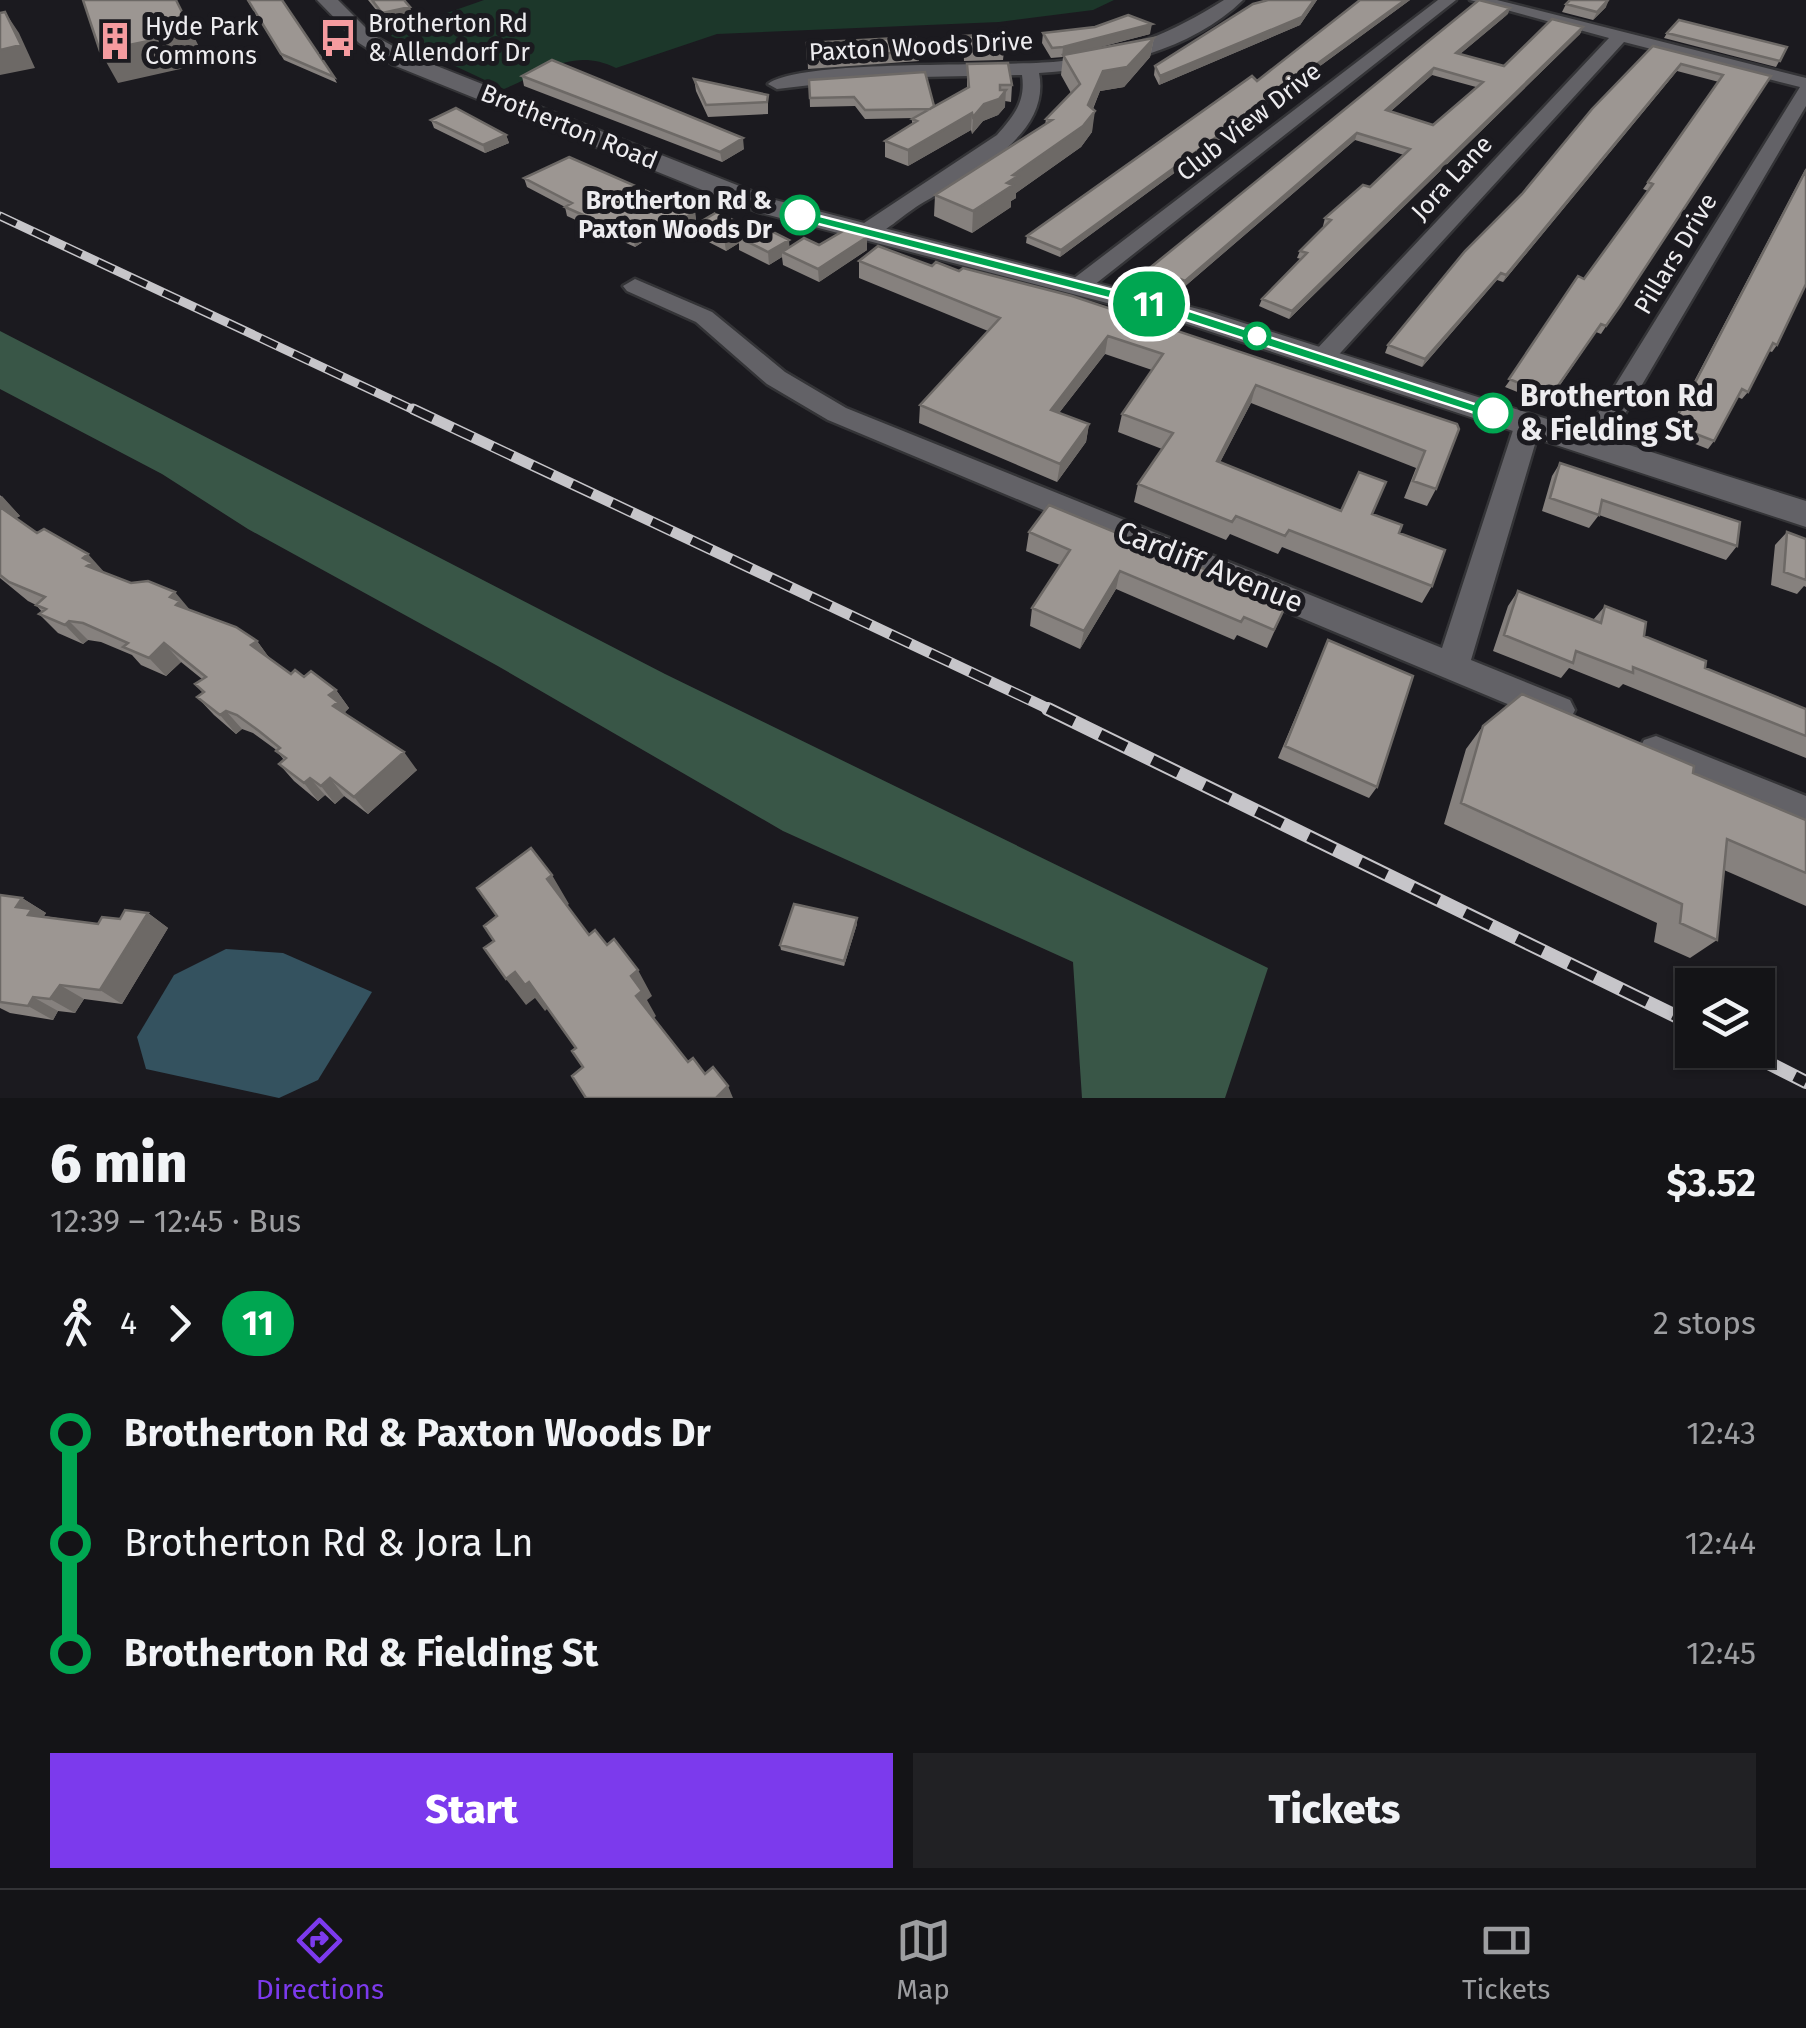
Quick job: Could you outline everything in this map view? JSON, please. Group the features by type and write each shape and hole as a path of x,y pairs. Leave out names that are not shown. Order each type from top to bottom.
{"street":[{"name":"Brotherton Road","path":"327,0 366,39 401,60 766,206 1081,284 1324,357 1806,514"},
{"name":"Paxton Woods Drive","path":"777,84 885,71 1029,66 1109,58 1150,48 1235,0"},
{"name":"Club View Drive","path":"1081,284 1448,0"},
{"path":"1478,0 1806,83"},
{"name":"Jora Lane","path":"1324,357 1620,36"},
{"path":"866,232 897,206 1018,129 1035,102 1036,89 1029,66"},
{"name":"Pillars Drive","path":"1593,444 1806,91"},
{"name":"Cardiff Avenue","path":"635,286 704,317 776,378 837,414 1593,724"},
{"path":"1453,666 1528,424"},
{"path":"1628,739 1806,813"}],"green space":[{"path":"484,0 1114,0 1093,10 999,22 717,34 616,68 586,60 559,64 504,89 387,34"},
{"path":"0,331 665,674 1268,968 1225,1098 1082,1098 1073,962 783,831 496,665 248,529 162,474 0,389"}],"water":[{"path":"226,949 283,953 372,992 318,1080 279,1098 146,1069 137,1037 174,975"}],"building":[{"path":"83,0 176,0 192,32 100,51"},
{"path":"248,0 282,0 334,77 281,54"},
{"path":"372,0 404,0 410,7 382,13"},
{"path":"1268,0 1314,0 1302,17 1160,76 1155,66 1253,4"},
{"path":"1360,0 1405,0 1061,250 1027,236 1252,76 1257,81"},
{"path":"1479,0 1510,8 1456,53 1504,66 1552,19 1583,27 1292,311 1262,299 1307,253 1300,251 1331,220 1325,218 1363,185 1370,187 1410,149 1357,133 1185,281 1151,267","holes":["1434,68 1483,82 1433,125 1386,110"]},
{"path":"1570,0 1608,0 1597,12 1566,4"},
{"path":"5,12 21,45 0,50 0,13"},
{"path":"1128,15 1152,24 1052,48 1043,33 1095,27"},
{"path":"1679,20 1787,47 1780,61 1667,33"},
{"path":"1001,34 1004,51 964,52 963,36"},
{"path":"915,37 919,51 808,59 807,43"},
{"path":"1154,38 1127,67 1103,71 1088,105 1095,111 1083,126 1013,175 1018,176 1007,183 1013,185 973,211 935,195 1052,120 1046,119 1080,84 1063,55"},
{"path":"1653,46 1771,76 1620,306 1606,326 1601,324 1551,396 1509,379 1578,276 1584,279 1653,184 1648,182 1723,75 1681,64 1506,275 1501,273 1425,359 1388,345 1465,251 1522,194 1592,109"},
{"path":"552,60 743,138 720,152 522,76"},
{"path":"1008,63 1012,85 1000,85 1000,90 1006,90 999,99 984,104 973,117 972,113 908,150 885,141 917,121 912,119 969,87 967,64"},
{"path":"925,72 934,106 930,109 865,110 854,97 810,98 809,80"},
{"path":"694,79 768,95 767,102 706,105"},
{"path":"456,108 506,135 483,145 431,120"},
{"path":"569,157 695,212 673,224 663,219 633,237 565,207 572,203 524,178"},
{"path":"1806,170 1806,284 1777,345 1773,343 1748,392 1742,389 1714,441 1673,425"},
{"path":"717,212 745,226 724,238 697,224"},
{"path":"759,225 789,240 768,252 738,237"},
{"path":"850,227 867,237 818,269 782,252 804,238 819,245"},
{"path":"878,246 932,266 936,262 959,271 963,268 1072,296 1457,424 1459,429 1436,489 1413,481 1425,451 1256,385 1217,461 1341,511 1359,472 1386,482 1372,514 1402,525 1399,533 1445,550 1432,586 1289,530 1285,536 1236,516 1232,522 1138,484 1173,433 1122,414 1163,354 1108,336 1051,410 1089,424 1060,464 920,405 1000,318 859,261"},
{"path":"1560,463 1740,522 1737,546 1602,500 1599,515 1550,498"},
{"path":"1049,505 1287,603 1274,630 1244,617 1241,622 1120,571 1084,631 1032,608 1070,550 1029,532"},
{"path":"0,507 37,533 44,529 88,554 83,558 92,563 87,566 131,583 148,581 175,592 170,597 180,601 176,605 236,627 257,641 251,645 291,674 295,670 304,677 311,671 336,690 329,695 338,702 333,706 404,752 354,797 330,778 321,786 310,778 304,783 279,764 286,758 276,751 280,748 259,731 237,715 226,711 220,715 197,697 204,692 195,684 206,677 164,643 149,658 123,647 128,643 83,623 69,621 65,625 39,614 46,609 36,605 45,597 0,575"},
{"path":"1787,532 1806,539 1806,580 1784,572"},
{"path":"1518,591 1601,623 1605,606 1646,622 1644,636 1706,661 1705,668 1806,709 1806,736 1633,667 1633,673 1576,651 1573,663 1504,635"},
{"path":"1328,640 1413,676 1377,787 1285,746"},
{"path":"1522,694 1694,766 1693,773 1806,820 1806,873 1727,839 1717,940 1680,923 1682,904 1461,803 1483,726"},
{"path":"531,848 552,875 547,879 589,935 595,930 607,945 614,939 638,970 631,976 642,991 636,996 688,1062 693,1058 705,1074 713,1067 728,1086 716,1098 586,1098 572,1076 583,1067 572,1051 576,1048 529,982 525,985 515,972 506,979 484,948 494,941 484,926 497,916 477,888"},
{"path":"0,895 22,898 16,907 32,909 28,915 98,924 102,917 120,919 125,910 148,913 100,990 60,985 50,999 33,997 28,1006 0,1002"},
{"path":"794,904 857,918 844,961 780,945"}],"railway":[{"path":"0,216 418,412"},
{"path":"413,409 1053,711"},
{"path":"1048,709 1675,1016"},
{"path":"1775,1066 1806,1082"}],"bus line":[{"name":"11","path":"800,215 1160,306 1493,413"}],"place":[{"name":"Brotherton Rd & Allendorf Dr","path":"338,38"},
{"name":"Hyde Park Commons","path":"115,41"},
{"name":"Brotherton Rd & Paxton Woods Dr","path":"800,215"},
{"name":"Brotherton Rd & Fielding St","path":"1493,413"}]}
